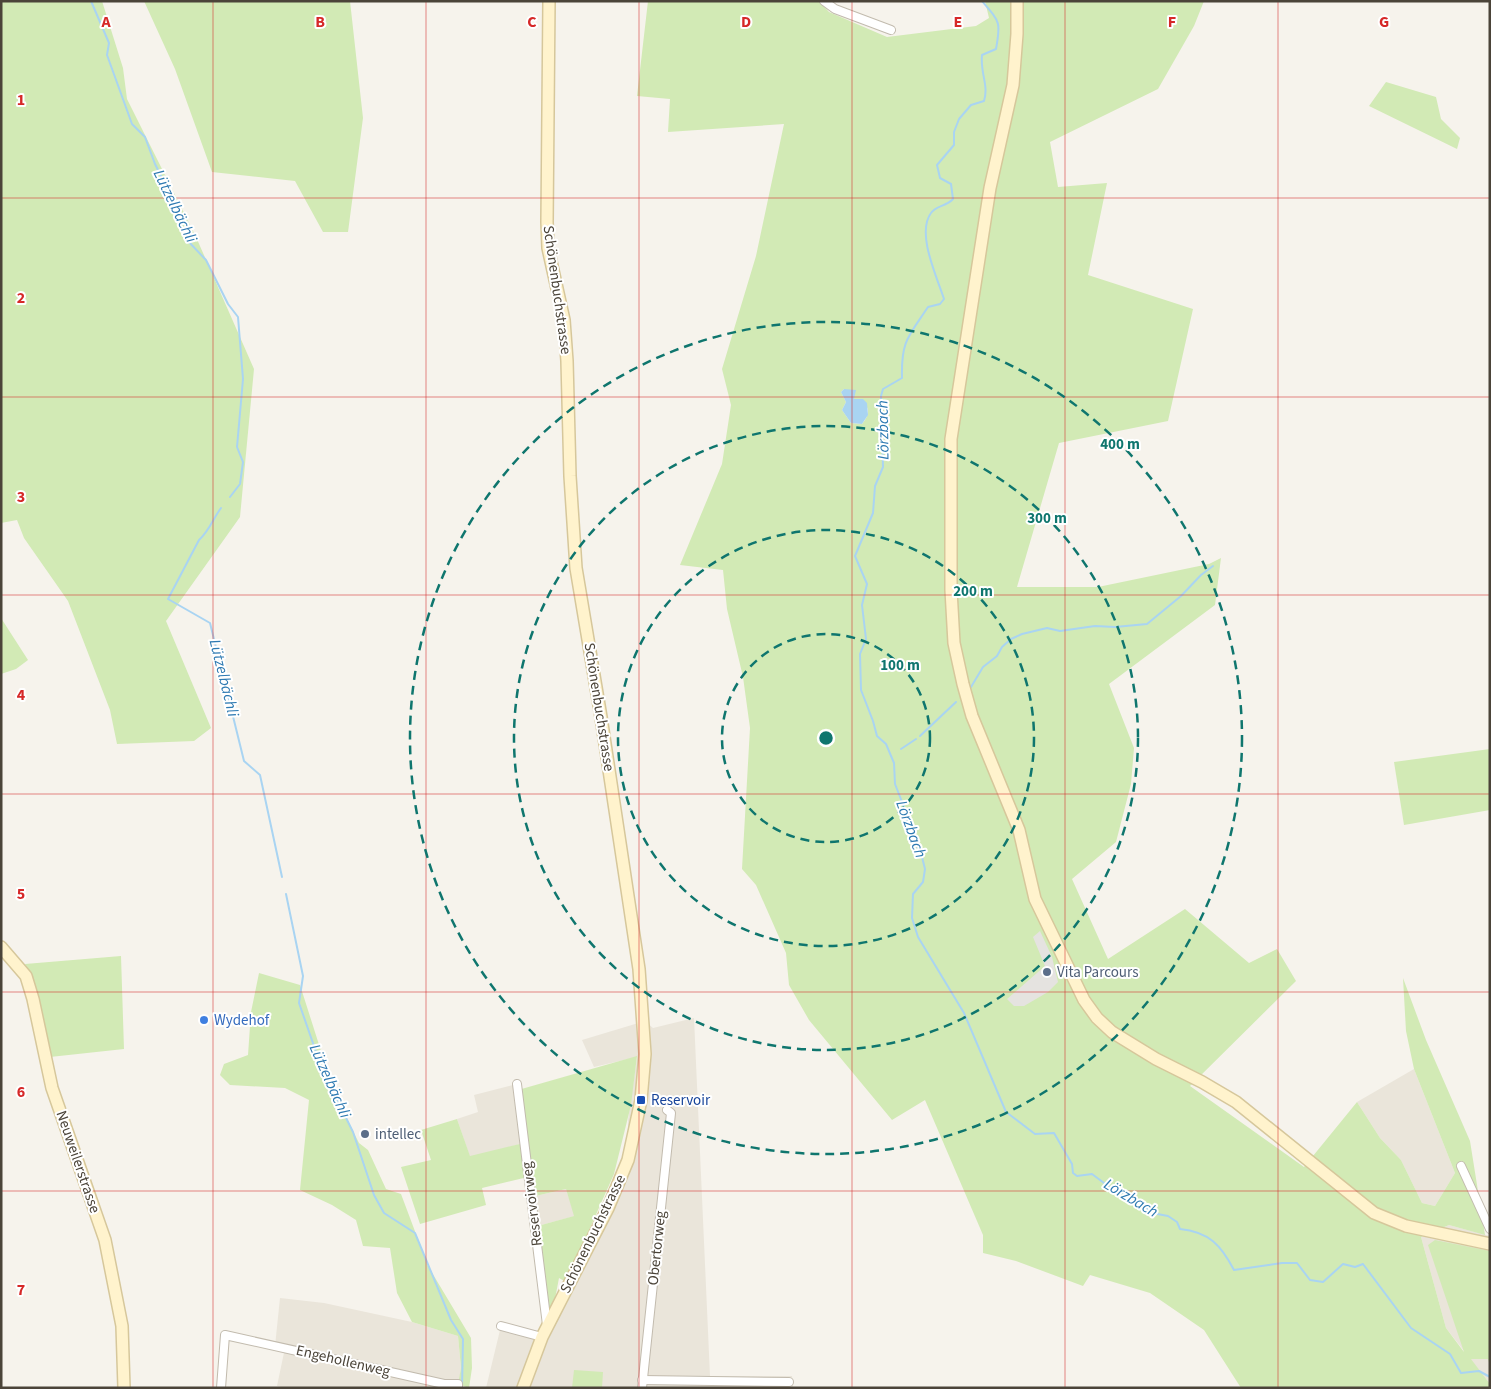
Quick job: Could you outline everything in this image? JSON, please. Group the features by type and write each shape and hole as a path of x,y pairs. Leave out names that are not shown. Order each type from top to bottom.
{"street":[{"name":"Schönenbuchstrasse","path":"522,1388 527,1370 542,1337 608,1208 628,1160 641,1100 646,1038 639,969 623,855 576,568 570,476 568,361 564,320 550,256 547,222 549,1"},
{"path":"824,1 835,9 891,30"},
{"path":"1017,1 1017,34 1013,85 988,197 951,439 951,571 954,643 972,716 1018,830 1035,899 1084,1000 1097,1018 1112,1032 1156,1059 1236,1102 1374,1213 1406,1226 1490,1244"},
{"name":"Neuweilerstrasse","path":"1,947 26,976 33,999 52,1088 105,1240 122,1326 124,1388"},
{"name":"Reservoirweg","path":"517,1084 548,1325"},
{"name":"Obertorweg","path":"642,1384 671,1113 667,1110"},
{"path":"1461,1166 1490,1229"},
{"path":"501,1326 542,1337"},
{"name":"Engehollenweg","path":"221,1388 225,1335 444,1384 458,1384 458,1388"},
{"path":"642,1384 719,1385 789,1382"}],"shaded area":[{"name":"Vita Parcours","path":"1040,931 1052,957 1058,982 1048,992 1024,1006 1014,1006 1007,999 1045,966 1033,937"},
{"path":"694,1018 710,1376 792,1376 793,1388 486,1388 501,1326 541,1337 628,1160 628,1120 637,1057 594,1067 582,1040 645,1021 653,1028"},
{"path":"1414,1069 1455,1173 1435,1206 1422,1203 1401,1160 1380,1138 1357,1102"},
{"path":"517,1084 524,1143 470,1157 457,1119 478,1112 474,1095"},
{"path":"566,1189 575,1216 534,1227 531,1197"},
{"path":"1449,1225 1490,1236 1490,1384 1446,1328 1421,1237"},
{"path":"280,1298 324,1303 412,1322 458,1336 461,1368 458,1388 285,1388 277,1386 285,1348 275,1346"}],"green space":[{"path":"1,1 102,1 123,68 127,99 196,237 254,369 240,517 166,621 211,728 194,741 117,744 110,710 68,601 24,538 17,520 1,523"},
{"path":"144,1 350,1 363,118 348,232 323,232 295,181 212,172 175,69"},
{"path":"648,1 819,1 829,12 887,37 976,26 989,18 985,1 1204,1 1194,26 1158,89 1050,142 1058,187 1107,183 1088,275 1193,309 1168,421 1059,443 1017,587 1098,587 1209,564 1221,558 1215,605 1109,684 1134,748 1131,784 1116,842 1072,879 1108,959 1185,909 1249,963 1277,949 1296,981 1190,1086 1304,1167 1357,1102 1380,1138 1401,1160 1422,1203 1435,1206 1455,1173 1414,1069 1406,1031 1403,978 1426,1040 1470,1141 1485,1235 1449,1225 1421,1237 1446,1328 1464,1352 1428,1245 1435,1240 1490,1251 1490,1366 1488,1359 1471,1359 1490,1384 1490,1388 1241,1388 1204,1330 1150,1293 1090,1275 1083,1286 1016,1261 983,1253 983,1235 925,1100 892,1120 809,1020 789,985 786,953 756,885 742,869 750,728 743,677 727,609 723,570 680,565 722,464 731,405 722,369 756,256 784,124 668,132 670,99 637,96","holes":["844,389 854,399 862,399 868,409 868,414 862,424 851,423 842,410 846,402 841,392"]},
{"path":"1386,82 1436,97 1441,119 1460,138 1457,149 1369,106"},
{"path":"1,618 28,660 16,669 1,674"},
{"path":"1490,749 1490,810 1404,825 1394,762"},
{"path":"121,956 124,1049 50,1057 36,988 25,964"},
{"path":"259,973 300,985 335,1095 359,1143 368,1150 386,1189 401,1194 428,1266 471,1338 472,1368 469,1388 458,1384 461,1368 458,1336 412,1322 397,1293 390,1248 363,1246 356,1220 332,1205 300,1190 309,1100 285,1088 230,1085 220,1075 224,1064 248,1055 251,1012"},
{"path":"637,1056 631,1105 614,1174 566,1282 559,1278 555,1299 549,1313 534,1227 574,1216 566,1189 531,1197 528,1177 482,1188 486,1205 420,1224 401,1167 431,1160 421,1130 457,1119 470,1156 524,1143 518,1090"},
{"path":"574,1370 603,1372 602,1388 572,1388"}],"water":[{"path":"844,389 856,390 854,399 863,399 867,403 868,415 862,424 851,423 842,410 846,402 841,392"}],"waterway":[{"name":"Lützelbächli","path":"91,1 109,43 107,55 132,124 145,137 155,164 185,224 187,240 206,260 228,304 238,317 243,379 237,447 243,462 240,484 230,497"},
{"name":"Lörzbach","path":"982,1 996,18 999,27 996,49 982,55 986,90 984,101 971,105 959,119 954,132 954,145 937,165 940,178 951,184 953,199 933,210 927,222 926,232 929,255 944,299 940,304 928,307 907,340 903,356 902,378 883,389 881,396 883,467 875,486 873,513 855,556 867,584 862,605 866,639 860,654 861,690 877,736 886,744 894,763 895,784 904,807 909,833 921,853 925,869 923,882 913,894 912,918 918,937 964,1013 1006,1112 1035,1134 1054,1133 1072,1164 1073,1173 1077,1176 1092,1174 1112,1189 1134,1197 1152,1213 1168,1216 1177,1222 1180,1229 1199,1233 1213,1241 1224,1253 1234,1270 1282,1263 1297,1263 1310,1280 1323,1282 1343,1264 1355,1267 1363,1264 1411,1328 1450,1354 1461,1373 1479,1371 1490,1377"},
{"name":"Lützelbächli","path":"221,508 199,540 168,599 210,623 244,761 260,775 282,877"},
{"path":"971,687 983,667 997,656 1002,647 1011,639 1022,634 1047,628 1060,631 1095,626 1115,627 1147,624 1213,566"},
{"path":"920,736 956,702"},
{"path":"901,749 916,739"},
{"name":"Lützelbächli","path":"286,894 303,976 299,1003 322,1069 353,1132 374,1195 384,1213 415,1233 451,1320 463,1339 462,1388"}],"place":[{"name":"Vita Parcours","path":"1047,972"},
{"name":"Wydehof","path":"204,1020"},
{"name":"Reservoir","path":"641,1100"},
{"name":"intellec","path":"365,1134"}]}
